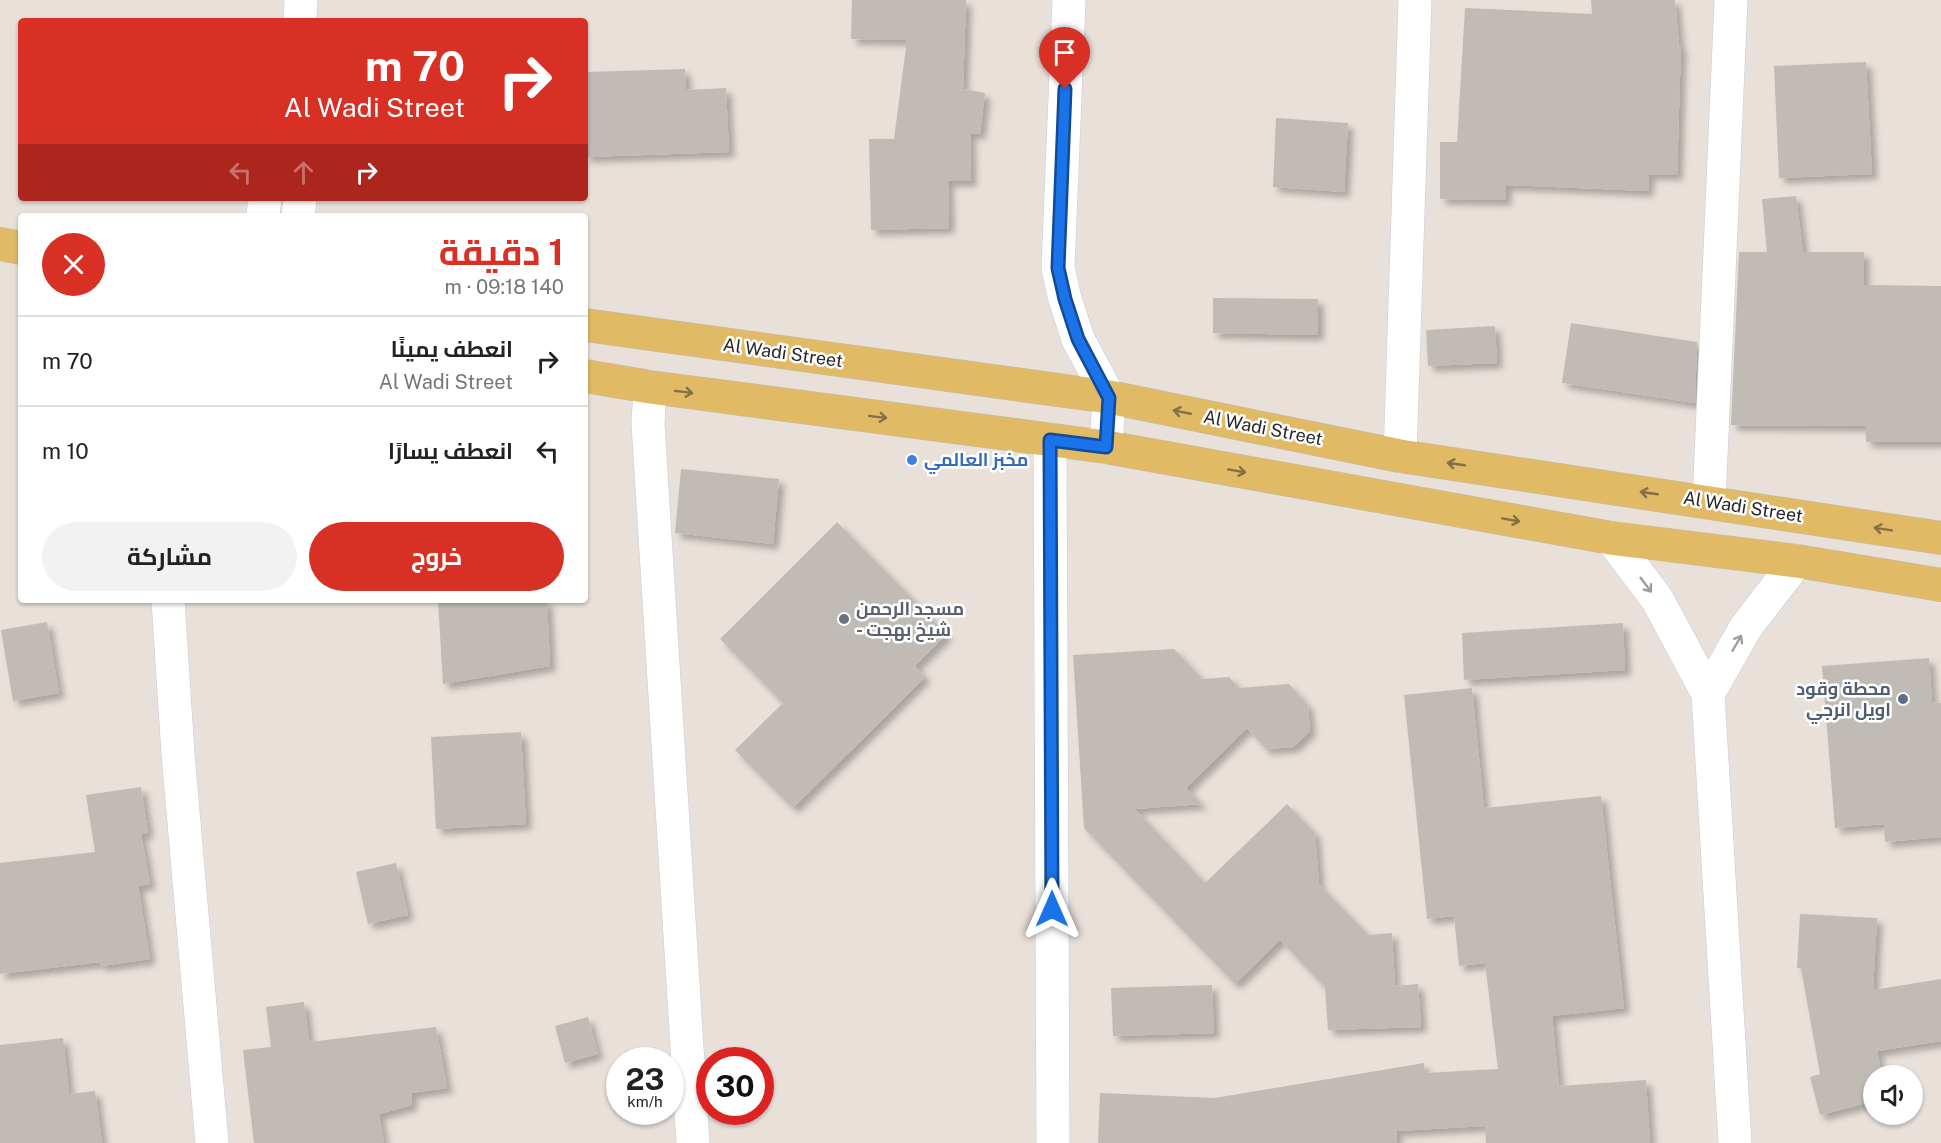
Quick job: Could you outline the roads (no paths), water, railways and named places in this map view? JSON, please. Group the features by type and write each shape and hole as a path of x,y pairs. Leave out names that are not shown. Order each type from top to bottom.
{"main road":[{"path":"0,244 18,247"},
{"name":"Al Wadi Street","path":"588,325 1109,398 1400,456 1941,538"},
{"path":"588,377 650,387 1106,447 1611,538 1797,561 1941,585"}],"street":[{"path":"300,18 301,0"},
{"path":"1069,0 1058,268 1078,339 1109,398 1106,447"},
{"path":"1400,456 1415,0"},
{"path":"1709,502 1731,0"},
{"path":"650,387 648,424 693,1143"},
{"path":"1050,440 1053,1143"},
{"path":"1611,538 1657,599 1708,694 1735,1143"},
{"path":"1708,694 1746,627 1797,561"},
{"path":"168,603 178,754 212,1143"}],"place":[{"name":"مخبز العالمي","path":"912,460"},
{"name":"مسجد الرحمن - شيخ بهجت","path":"844,619"},
{"name":"محطة وقود اويل انرجي","path":"1903,699"}]}
